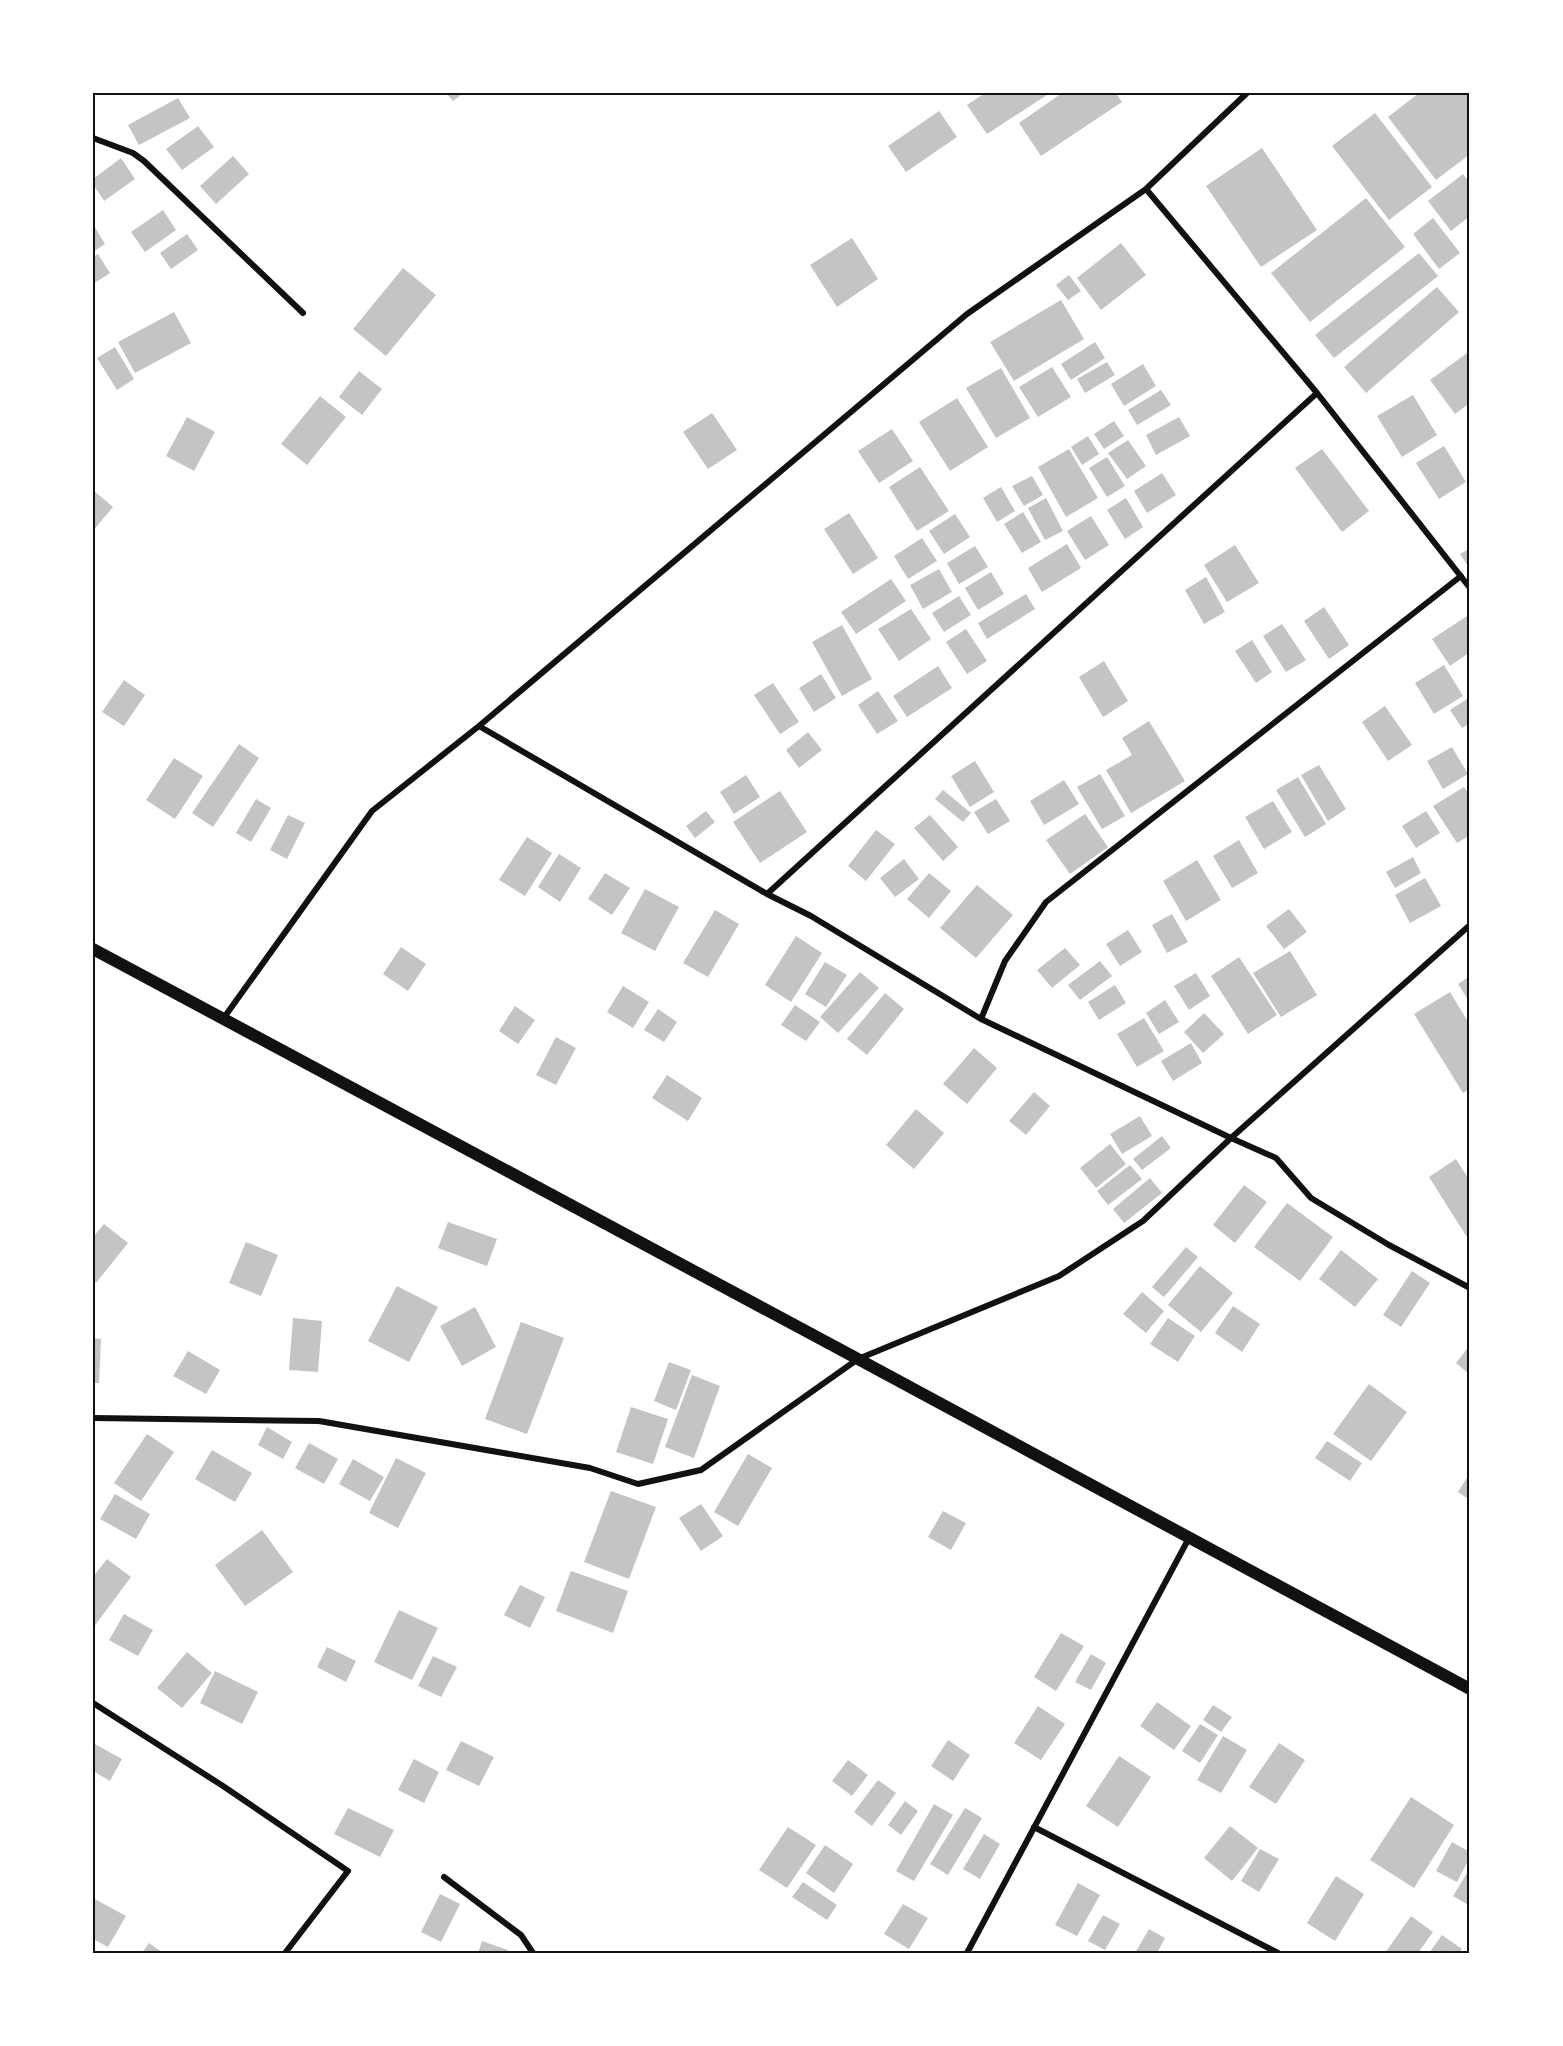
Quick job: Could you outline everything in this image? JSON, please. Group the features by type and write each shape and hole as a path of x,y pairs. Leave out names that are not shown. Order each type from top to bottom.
{"main road":[{"path":"93,949 1470,1689"}],"street":[{"path":"223,1019 372,811 479,726 967,314 1146,189 1247,93"},
{"path":"93,138 133,153 144,161 303,313"},
{"path":"1146,189 1317,393 1470,588"},
{"path":"767,894 1317,393"},
{"path":"981,1018 1005,961 1046,902 1461,576"},
{"path":"479,726 767,894 811,916 981,1018 1276,1158 1311,1198 1389,1245 1470,1288"},
{"path":"93,1418 319,1421 590,1468 638,1484 701,1470 858,1359 1059,1276 1143,1221 1231,1138 1470,925"},
{"path":"967,1953 1189,1538"},
{"path":"93,1703 224,1786 348,1870 285,1953"},
{"path":"1034,1827 1278,1953"},
{"path":"444,1876 520,1935 533,1953"}],"building":[{"path":"446,93 464,93 453,101"},
{"path":"985,93 1050,93 987,134 967,105"},
{"path":"1062,93 1116,93 1122,102 1041,156 1019,123"},
{"path":"1419,93 1470,93 1470,154 1436,180 1388,117"},
{"path":"178,98 190,118 139,145 128,125"},
{"path":"939,111 957,137 906,172 888,146"},
{"path":"1375,113 1432,187 1389,220 1332,146"},
{"path":"198,126 214,147 182,170 166,149"},
{"path":"1262,148 1317,230 1261,267 1206,186"},
{"path":"233,156 249,174 216,204 200,186"},
{"path":"121,158 135,179 104,201 93,184 93,179"},
{"path":"1463,174 1470,183 1470,216 1451,231 1428,201"},
{"path":"1366,198 1405,247 1310,322 1271,273"},
{"path":"163,210 176,230 145,252 131,232"},
{"path":"1433,218 1460,253 1439,269 1413,234"},
{"path":"93,224 105,244 93,252"},
{"path":"187,234 198,250 171,269 160,253"},
{"path":"852,238 878,279 837,307 810,265"},
{"path":"1121,243 1146,275 1101,310 1077,278"},
{"path":"1419,253 1438,276 1334,358 1315,335"},
{"path":"98,254 110,273 93,284 93,257"},
{"path":"403,268 436,295 386,356 353,329"},
{"path":"1069,275 1081,291 1068,300 1056,285"},
{"path":"1437,287 1459,312 1366,393 1344,367"},
{"path":"1061,300 1084,339 1014,381 990,342"},
{"path":"174,312 191,343 135,373 118,342"},
{"path":"1095,342 1105,358 1071,380 1061,364"},
{"path":"115,347 134,379 117,390 97,358"},
{"path":"1470,351 1470,403 1455,414 1430,380"},
{"path":"1107,362 1115,375 1085,393 1077,379"},
{"path":"1143,364 1156,386 1124,406 1111,384"},
{"path":"1052,367 1071,397 1038,417 1019,387"},
{"path":"1001,368 1030,418 996,438 966,388"},
{"path":"359,371 382,389 362,415 339,397"},
{"path":"1161,390 1171,405 1137,425 1128,410"},
{"path":"1413,395 1437,435 1402,457 1377,416"},
{"path":"320,396 346,417 307,465 281,444"},
{"path":"957,398 988,447 950,471 919,422"},
{"path":"712,413 737,450 708,469 683,432"},
{"path":"187,417 215,432 194,471 166,456"},
{"path":"1179,417 1190,436 1156,455 1146,435"},
{"path":"1114,421 1124,436 1104,449 1094,434"},
{"path":"892,429 913,461 879,483 858,451"},
{"path":"1088,436 1099,454 1082,465 1071,447"},
{"path":"1128,440 1146,466 1127,479 1108,453"},
{"path":"1444,446 1466,482 1439,499 1416,463"},
{"path":"1069,449 1098,498 1066,517 1038,467"},
{"path":"1322,449 1369,511 1342,532 1295,468"},
{"path":"1107,457 1125,486 1107,497 1089,468"},
{"path":"920,467 949,511 917,531 889,487"},
{"path":"1162,473 1176,495 1147,513 1134,491"},
{"path":"1032,476 1043,495 1024,506 1012,486"},
{"path":"1001,487 1015,511 997,522 983,498"},
{"path":"93,490 113,507 93,531"},
{"path":"1046,498 1063,531 1045,540 1028,508"},
{"path":"1126,498 1143,527 1125,539 1107,510"},
{"path":"1023,512 1041,542 1022,553 1004,524"},
{"path":"849,513 878,558 853,574 824,529"},
{"path":"955,514 970,537 944,554 929,531"},
{"path":"1091,516 1109,545 1085,560 1067,531"},
{"path":"922,538 937,561 908,579 894,556"},
{"path":"1067,544 1081,568 1042,592 1028,568"},
{"path":"1235,545 1259,583 1227,602 1204,565"},
{"path":"975,546 988,567 959,584 947,563"},
{"path":"1470,548 1470,569 1460,554"},
{"path":"939,569 952,592 923,609 910,585"},
{"path":"991,572 1004,594 978,610 965,588"},
{"path":"1206,577 1225,612 1204,624 1185,590"},
{"path":"891,579 906,601 856,634 841,612"},
{"path":"1026,594 1035,609 987,639 978,623"},
{"path":"959,596 971,615 944,632 932,613"},
{"path":"1324,607 1349,645 1329,659 1304,621"},
{"path":"911,609 931,639 899,661 878,629"},
{"path":"1467,616 1470,621 1470,652 1450,666 1432,639"},
{"path":"1282,624 1306,660 1286,672 1263,636"},
{"path":"842,625 872,679 842,696 812,642"},
{"path":"966,629 987,661 967,674 946,642"},
{"path":"1252,640 1272,672 1256,683 1235,651"},
{"path":"1104,661 1128,701 1103,717 1079,677"},
{"path":"1444,665 1463,696 1434,714 1415,683"},
{"path":"938,666 952,688 907,717 893,696"},
{"path":"821,674 836,698 814,712 799,688"},
{"path":"124,680 145,695 124,726 102,712"},
{"path":"773,683 799,722 780,734 754,695"},
{"path":"878,691 898,721 877,734 858,705"},
{"path":"1470,697 1470,723 1462,728 1450,710"},
{"path":"1385,706 1412,745 1388,761 1362,722"},
{"path":"1149,721 1185,781 1131,813 1106,770 1132,755 1122,738"},
{"path":"808,732 822,750 799,768 786,750"},
{"path":"239,744 259,758 213,827 192,813"},
{"path":"1452,747 1468,774 1443,789 1427,761"},
{"path":"174,758 203,776 175,819 146,800"},
{"path":"975,761 994,792 970,807 951,776"},
{"path":"1319,765 1346,809 1328,821 1301,775"},
{"path":"1100,774 1125,816 1102,829 1077,787"},
{"path":"746,775 760,797 734,814 720,792"},
{"path":"1298,777 1326,824 1305,837 1276,790"},
{"path":"1064,780 1079,804 1044,825 1030,801"},
{"path":"1464,787 1470,796 1470,835 1457,843 1433,806"},
{"path":"943,790 971,813 963,822 935,799"},
{"path":"780,791 807,832 760,863 733,822"},
{"path":"256,799 271,808 251,842 236,833"},
{"path":"996,799 1010,821 988,834 974,812"},
{"path":"1273,801 1292,832 1264,849 1245,817"},
{"path":"706,811 715,822 695,838 686,826"},
{"path":"1426,811 1440,833 1416,848 1402,826"},
{"path":"1085,814 1108,847 1070,874 1046,840"},
{"path":"288,815 305,823 287,859 270,850"},
{"path":"930,815 958,847 943,861 914,828"},
{"path":"876,830 895,844 866,881 848,866"},
{"path":"527,837 552,853 525,896 499,880"},
{"path":"1239,840 1258,873 1232,888 1213,856"},
{"path":"559,854 581,868 560,902 538,887"},
{"path":"1413,857 1421,873 1395,888 1386,872"},
{"path":"904,859 919,879 895,897 880,878"},
{"path":"1197,860 1221,900 1186,921 1163,881"},
{"path":"605,873 630,888 612,915 588,899"},
{"path":"929,873 951,891 929,918 907,899"},
{"path":"1425,878 1441,906 1410,923 1395,895"},
{"path":"977,885 1013,915 976,958 940,928"},
{"path":"645,889 679,907 655,951 621,933"},
{"path":"1289,909 1307,932 1284,949 1266,926"},
{"path":"715,910 739,924 708,977 683,963"},
{"path":"1172,914 1188,942 1167,953 1152,925"},
{"path":"1128,930 1142,952 1120,966 1106,944"},
{"path":"796,936 822,953 791,1002 765,985"},
{"path":"401,947 426,964 408,991 383,974"},
{"path":"1065,948 1080,965 1052,988 1037,970"},
{"path":"1290,951 1317,995 1281,1017 1253,973"},
{"path":"1239,957 1277,1015 1248,1034 1211,976"},
{"path":"1100,961 1112,976 1080,1000 1068,985"},
{"path":"825,962 847,975 826,1007 805,994"},
{"path":"860,972 879,988 838,1033 820,1017"},
{"path":"1196,973 1210,996 1189,1010 1174,986"},
{"path":"1470,976 1470,1003 1458,984"},
{"path":"1115,985 1126,1003 1099,1020 1088,1002"},
{"path":"623,986 649,1002 633,1028 607,1012"},
{"path":"1450,992 1470,1025 1470,1089 1463,1093 1414,1014"},
{"path":"885,993 904,1009 867,1055 847,1039"},
{"path":"1165,1000 1179,1022 1159,1034 1146,1013"},
{"path":"795,1005 820,1022 806,1041 781,1025"},
{"path":"515,1006 535,1020 518,1044 499,1031"},
{"path":"658,1009 677,1022 664,1042 644,1030"},
{"path":"1204,1013 1224,1034 1203,1053 1184,1032"},
{"path":"1144,1018 1164,1051 1137,1067 1117,1034"},
{"path":"556,1037 576,1048 556,1085 536,1075"},
{"path":"1191,1043 1202,1063 1173,1081 1161,1061"},
{"path":"974,1048 997,1068 967,1104 943,1084"},
{"path":"667,1075 702,1098 688,1121 652,1098"},
{"path":"1034,1092 1050,1106 1026,1135 1009,1121"},
{"path":"916,1109 944,1133 914,1169 886,1145"},
{"path":"1140,1116 1152,1136 1122,1154 1110,1134"},
{"path":"1162,1136 1171,1148 1142,1170 1133,1159"},
{"path":"1110,1144 1126,1164 1096,1188 1080,1168"},
{"path":"1456,1159 1470,1181 1470,1242 1429,1177"},
{"path":"1130,1165 1142,1179 1108,1205 1097,1191"},
{"path":"1150,1178 1162,1193 1124,1223 1113,1209"},
{"path":"1244,1185 1267,1202 1235,1243 1213,1225"},
{"path":"1287,1203 1333,1237 1300,1281 1254,1247"},
{"path":"448,1222 497,1239 487,1266 438,1248"},
{"path":"104,1224 128,1243 96,1283 93,1280 93,1237"},
{"path":"246,1242 278,1255 261,1296 229,1283"},
{"path":"1186,1247 1198,1257 1164,1297 1152,1287"},
{"path":"1341,1250 1378,1279 1355,1307 1319,1279"},
{"path":"1200,1266 1233,1293 1201,1332 1168,1305"},
{"path":"1412,1271 1430,1283 1401,1327 1383,1315"},
{"path":"397,1286 438,1307 409,1362 368,1341"},
{"path":"1142,1292 1164,1311 1146,1333 1123,1314"},
{"path":"1233,1306 1260,1324 1242,1352 1215,1333"},
{"path":"475,1307 496,1347 462,1366 440,1326"},
{"path":"293,1318 322,1321 318,1372 289,1370"},
{"path":"1168,1318 1195,1336 1178,1362 1150,1344"},
{"path":"521,1322 564,1338 527,1434 485,1419"},
{"path":"93,1338 101,1339 99,1383 93,1383"},
{"path":"1470,1345 1470,1375 1456,1363"},
{"path":"188,1351 220,1370 206,1394 173,1376"},
{"path":"669,1362 691,1370 676,1410 654,1401"},
{"path":"692,1375 720,1386 694,1458 665,1447"},
{"path":"1369,1384 1407,1412 1371,1461 1333,1434"},
{"path":"631,1407 668,1419 653,1464 616,1452"},
{"path":"267,1427 292,1442 283,1459 258,1445"},
{"path":"147,1434 174,1452 141,1501 114,1483"},
{"path":"1327,1441 1362,1463 1350,1481 1315,1458"},
{"path":"309,1443 338,1459 324,1484 295,1468"},
{"path":"212,1450 252,1473 235,1502 195,1479"},
{"path":"748,1454 772,1468 738,1526 714,1512"},
{"path":"396,1458 426,1473 398,1528 369,1513"},
{"path":"353,1459 384,1477 370,1501 339,1484"},
{"path":"1470,1473 1470,1500 1458,1492"},
{"path":"611,1491 656,1507 629,1579 584,1562"},
{"path":"115,1494 150,1514 136,1539 100,1519"},
{"path":"701,1504 723,1536 701,1551 679,1518"},
{"path":"943,1511 966,1523 951,1550 928,1537"},
{"path":"262,1530 293,1572 245,1606 215,1565"},
{"path":"107,1559 131,1577 93,1628 93,1577"},
{"path":"571,1571 628,1591 613,1633 556,1611"},
{"path":"520,1585 545,1597 530,1628 504,1615"},
{"path":"399,1610 438,1628 412,1680 374,1662"},
{"path":"124,1614 153,1630 138,1656 109,1640"},
{"path":"1061,1633 1084,1646 1056,1691 1034,1677"},
{"path":"327,1647 356,1661 346,1682 317,1667"},
{"path":"187,1652 212,1673 182,1708 157,1688"},
{"path":"1091,1654 1106,1663 1091,1690 1075,1682"},
{"path":"433,1656 457,1667 441,1697 418,1686"},
{"path":"215,1671 258,1692 242,1724 200,1703"},
{"path":"1157,1702 1191,1726 1174,1750 1140,1726"},
{"path":"1213,1705 1232,1717 1221,1732 1203,1720"},
{"path":"1038,1706 1065,1724 1041,1760 1014,1743"},
{"path":"1200,1724 1218,1735 1200,1763 1182,1751"},
{"path":"1223,1736 1247,1750 1221,1793 1197,1780"},
{"path":"948,1740 970,1755 953,1781 931,1766"},
{"path":"461,1741 494,1757 479,1786 446,1770"},
{"path":"93,1743 122,1759 110,1781 93,1771"},
{"path":"1279,1743 1305,1760 1276,1804 1249,1787"},
{"path":"1119,1756 1151,1777 1118,1827 1086,1806"},
{"path":"414,1759 439,1772 424,1803 398,1790"},
{"path":"848,1760 868,1775 852,1796 832,1781"},
{"path":"878,1780 896,1793 872,1826 854,1812"},
{"path":"1411,1797 1454,1825 1414,1888 1370,1860"},
{"path":"905,1801 918,1811 901,1835 888,1825"},
{"path":"934,1804 953,1815 914,1881 896,1871"},
{"path":"348,1808 394,1830 380,1857 334,1834"},
{"path":"965,1808 982,1818 948,1875 930,1864"},
{"path":"1230,1826 1258,1848 1232,1881 1204,1858"},
{"path":"788,1827 816,1845 787,1888 759,1870"},
{"path":"984,1834 1000,1844 980,1879 963,1869"},
{"path":"1452,1842 1470,1852 1470,1857 1457,1882 1436,1871"},
{"path":"825,1845 853,1864 834,1893 806,1873"},
{"path":"1260,1849 1279,1859 1259,1892 1241,1881"},
{"path":"1470,1868 1470,1906 1453,1896"},
{"path":"1336,1876 1364,1894 1335,1941 1307,1923"},
{"path":"803,1882 837,1905 827,1920 792,1897"},
{"path":"1078,1883 1100,1895 1077,1936 1055,1925"},
{"path":"440,1894 460,1904 441,1942 421,1932"},
{"path":"93,1898 126,1916 108,1947 93,1939"},
{"path":"903,1904 928,1918 909,1949 884,1934"},
{"path":"1103,1915 1120,1924 1105,1950 1088,1941"},
{"path":"1411,1916 1433,1932 1418,1953 1385,1953"},
{"path":"1149,1929 1165,1938 1157,1953 1135,1953"},
{"path":"1442,1935 1462,1949 1459,1953 1429,1953"},
{"path":"482,1941 508,1950 507,1953 478,1953"},
{"path":"149,1943 163,1953 142,1953"}]}
